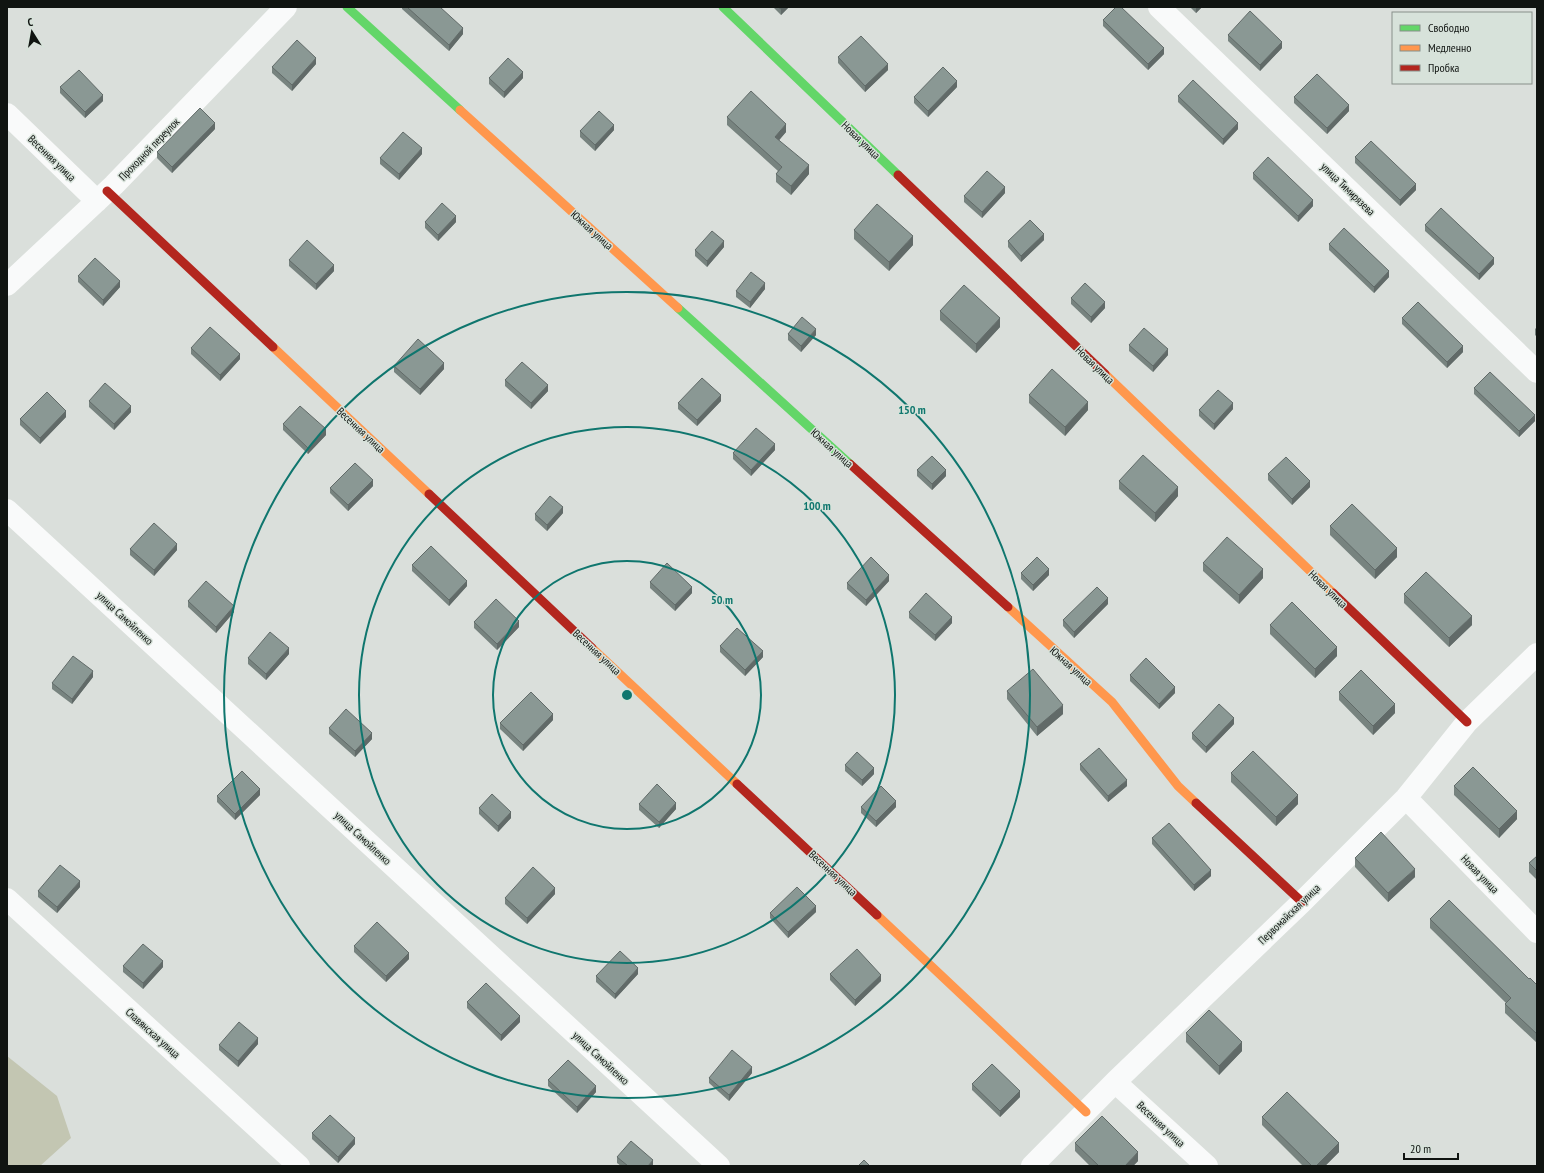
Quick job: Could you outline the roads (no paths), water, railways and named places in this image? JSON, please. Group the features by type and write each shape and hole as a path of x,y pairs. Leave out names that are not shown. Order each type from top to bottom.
{"street":[{"name":"Проходной переулок","path":"7,284 102,196 286,7"},
{"name":"Южная улица","path":"347,7 1112,702 1178,786 1302,902"},
{"name":"Новая улица","path":"723,7 1467,722"},
{"name":"улица Тимирязева","path":"1159,7 1537,372"},
{"name":"Весенняя улица","path":"7,114 102,196 1086,1112"},
{"name":"улица Самойленко","path":"7,510 719,1166"},
{"name":"Первомайская улица","path":"1032,1166 1115,1082 1302,902 1406,798 1467,722 1537,654"},
{"name":"Новая улица","path":"1406,798 1537,932"},
{"name":"Славянская улица","path":"7,899 299,1166"},
{"name":"Весенняя улица","path":"1115,1082 1207,1166"}]}
